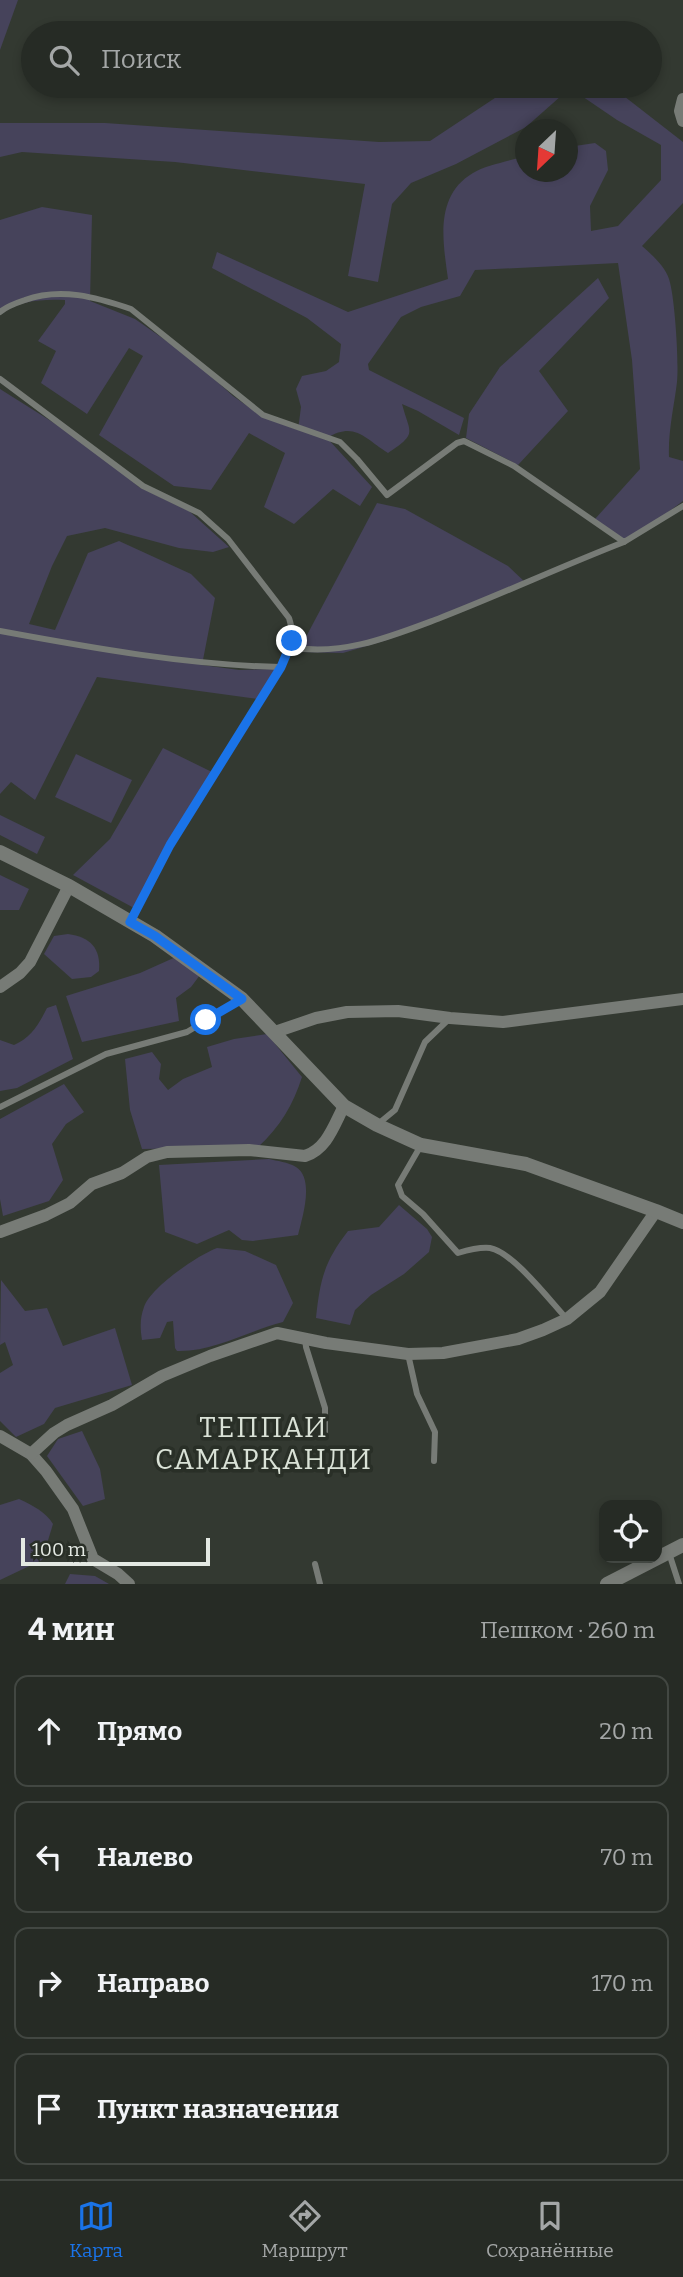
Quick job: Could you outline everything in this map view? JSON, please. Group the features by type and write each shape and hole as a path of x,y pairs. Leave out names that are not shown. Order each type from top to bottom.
{"street":[{"path":"683,99 680,111 683,121"},
{"path":"0,852 69,886 155,936 242,999 344,1105 377,1125 421,1145 526,1164 683,1223"},
{"path":"0,987 30,962 69,886"},
{"path":"275,1032 316,1018 347,1012 398,1010 450,1018 503,1021 683,999"},
{"path":"0,1232 71,1203 92,1184 122,1173 147,1157 167,1152 249,1150 304,1156 313,1153 324,1145 344,1105"},
{"path":"31,1454 67,1425 112,1405 162,1376 277,1333 408,1354 443,1353 518,1339 567,1319 600,1292 656,1211"},
{"path":"0,1436 31,1454 60,1488 73,1509 93,1559 129,1584"},
{"path":"607,1584 683,1545"}],"lane":[{"path":"0,312 5,307 40,295 64,293 108,301 131,309 263,415 340,442 372,475 385,494 389,494 457,443 468,442 514,466 624,542"},
{"path":"0,379 143,486 199,513 228,539 289,618 293,632 281,667 177,833 130,922"},
{"path":"290,647 303,650 341,649 386,638 471,606 624,542 683,506"},
{"path":"0,631 134,653 236,666 281,667"},
{"path":"0,1107 106,1054 187,1032 242,999"},
{"path":"377,1125 395,1110 425,1042 450,1018"},
{"path":"421,1145 398,1185 402,1196 423,1214 458,1253 489,1248 499,1251 531,1278 567,1319"},
{"path":"306,1339 306,1347 325,1408 325,1432"},
{"path":"408,1354 418,1394 435,1432 434,1461"},
{"path":"669,1553 679,1584"},
{"path":"316,1564 320,1584"}],"shaded area":[{"path":"0,0 18,0 0,50"},
{"path":"495,98 559,98 535,119 515,119 515,133 456,164 411,183 392,204 378,282 348,276 365,184 175,162 22,152 0,157 0,123 105,123 379,142 430,141"},
{"path":"585,98 626,98 683,142 683,203 642,246 658,261 669,279 671,288 676,330 677,382 669,457 683,461 683,501 628,542 595,519 640,469 632,360 618,263 475,270 460,296 421,307 401,317 368,364 369,370 464,418 459,435 402,404 409,427 408,437 388,453 353,432 345,431 327,438 372,487 360,506 333,489 294,524 264,507 285,453 249,433 211,490 174,486 99,435 143,356 129,348 87,414 41,383 56,351 38,341 65,304 65,300 23,303 0,315 0,220 42,207 92,215 90,301 135,319 191,358 233,396 263,417 298,430 301,407 296,389 302,376 326,371 339,362 341,344 307,318 212,268 217,252 348,312 448,279 443,235 447,207 452,194 461,183 478,170 515,159 515,182 578,182 578,146 595,143 606,151 608,170 590,206 591,231 618,226 661,180 661,145"},
{"path":"598,278 609,298 539,371 568,411 518,465 466,438 469,414 500,367"},
{"path":"0,389 89,445 139,487 189,511 229,547 213,552 179,548 105,528 67,536 29,624 55,630 88,553 119,541 191,574 215,598 202,665 239,670 276,669 257,699 97,677 35,800 11,782 0,794"},
{"path":"377,503 405,509 508,566 527,584 387,640 343,653 298,652"},
{"path":"163,748 212,772 134,908 73,875 110,839"},
{"path":"76,754 132,780 111,823 55,797"},
{"path":"0,815 45,837 37,854 0,835"},
{"path":"0,875 29,889 19,910 0,910"},
{"path":"68,934 88,941 96,950 99,971 91,977 72,979 44,954 54,936"},
{"path":"178,956 200,975 191,987 176,998 179,1021 82,1042 66,996 140,973"},
{"path":"56,1005 73,1059 17,1088 0,1091 0,1040 14,1045 25,1039 34,1030 47,1008"},
{"path":"267,1034 302,1077 285,1115 258,1147 142,1149 130,1110 125,1059 152,1052 161,1064 159,1079 168,1090 183,1079 212,1067 207,1047 234,1039"},
{"path":"64,1084 84,1112 66,1124 52,1144 63,1180 49,1201 3,1216 0,1199 0,1119"},
{"path":"269,1159 296,1167 305,1180 306,1199 298,1235 253,1241 242,1240 229,1230 197,1244 165,1232 159,1165"},
{"path":"399,1205 427,1229 432,1237 429,1252 404,1274 371,1295 355,1310 350,1325 316,1318 324,1272 333,1252 348,1231 379,1227"},
{"path":"217,1248 245,1251 276,1265 293,1303 283,1322 218,1345 191,1350 177,1351 175,1348 173,1321 167,1322 160,1338 142,1340 141,1319 148,1299 176,1273"},
{"path":"1,1280 25,1311 47,1308 63,1346 115,1328 132,1385 55,1408 44,1424 16,1437 0,1421 0,1373 13,1365 5,1342 0,1345"},
{"path":"82,1431 100,1469 105,1499 83,1506 47,1456 58,1439"},
{"path":"19,1499 43,1512 53,1524 42,1560 0,1580 0,1505"},
{"path":"70,1574 95,1576 109,1584 65,1584"}],"district":[{"name":"ТЕППАИ САМАРҚАНДИ","path":"264,1443"}],"route":[{"path":"206,1020 242,999 155,936 130,922 170,845 281,667 292,641"}]}
